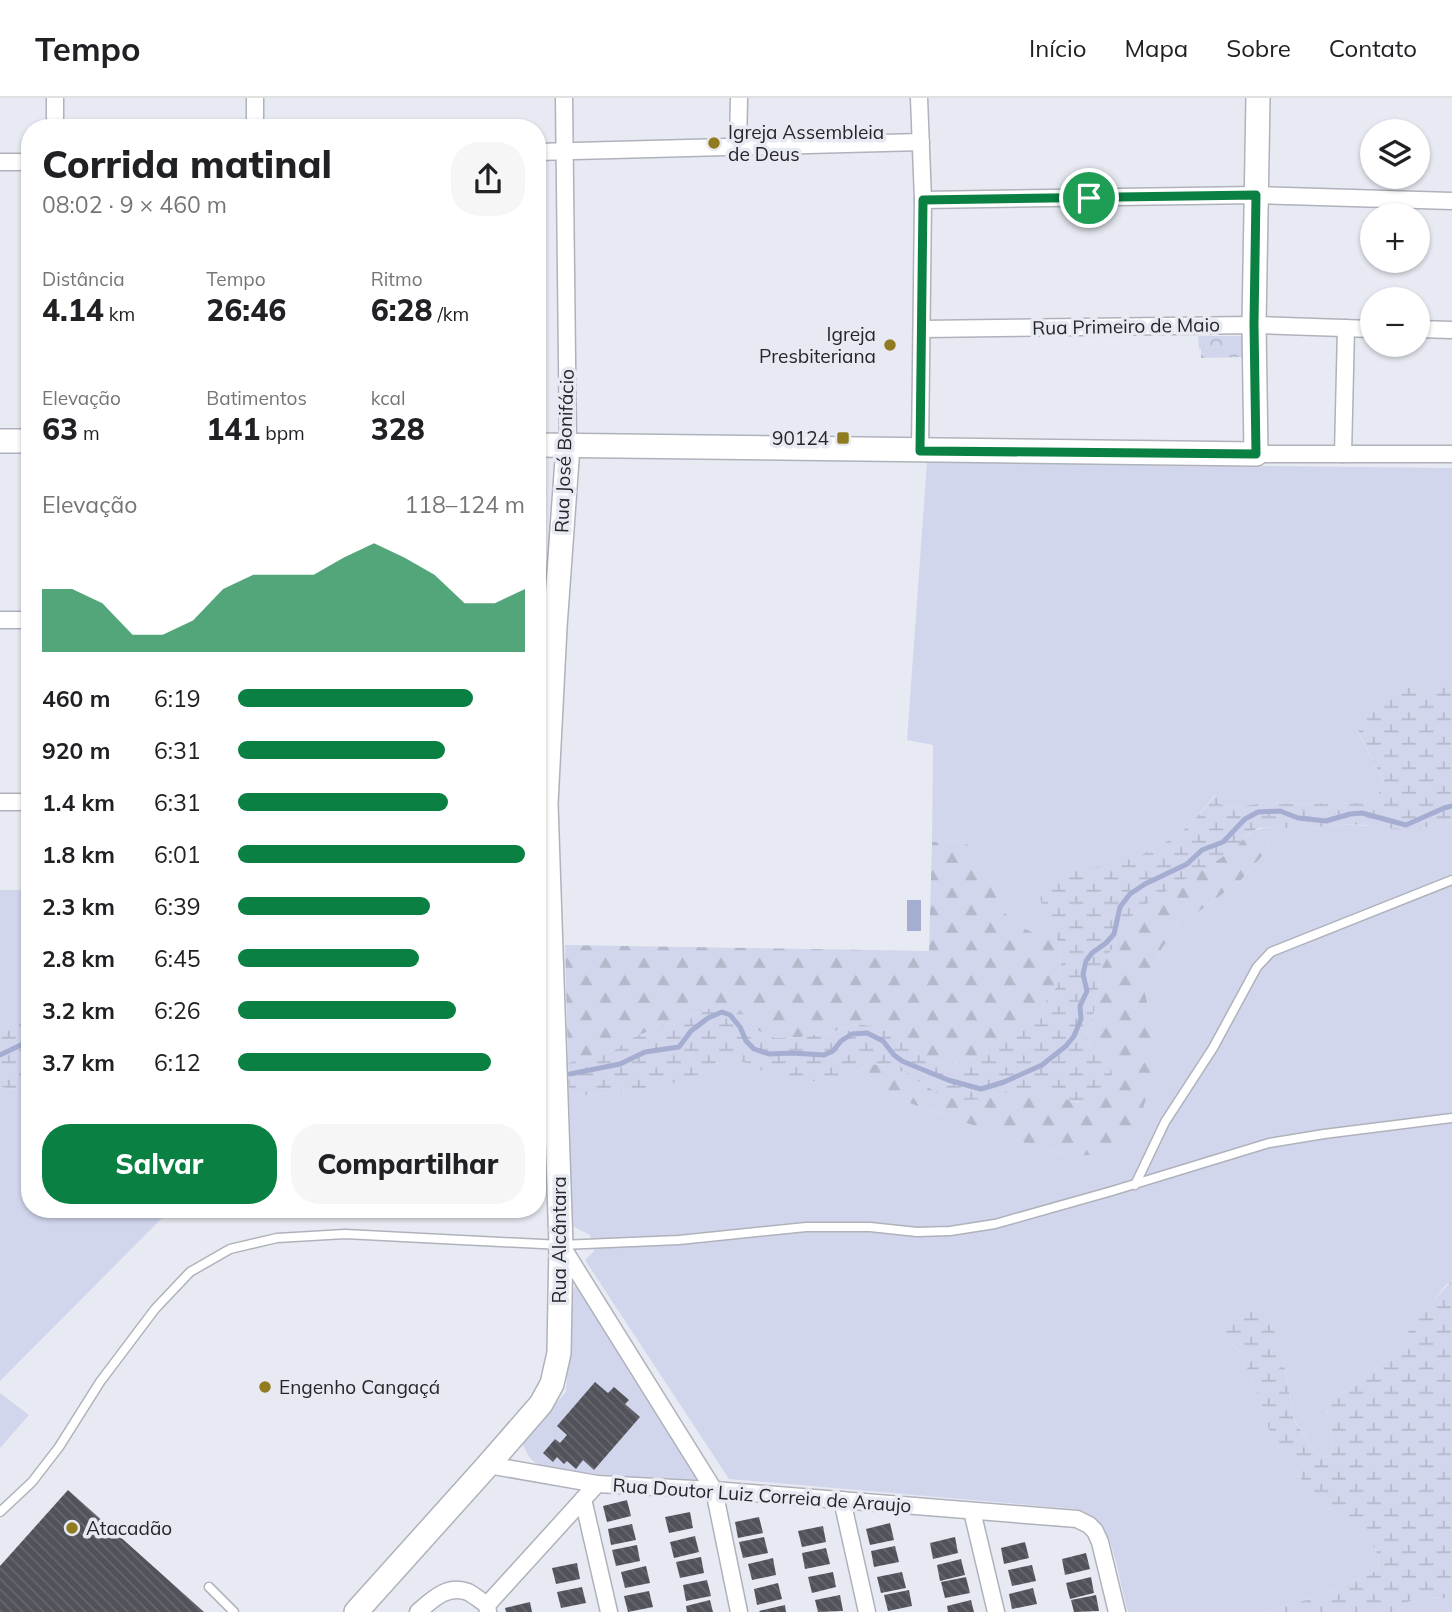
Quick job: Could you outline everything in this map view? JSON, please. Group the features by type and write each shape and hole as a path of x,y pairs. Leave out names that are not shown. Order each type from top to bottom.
{"street":[{"path":"55,98 55,119"},
{"path":"255,119 256,98"},
{"name":"Rua José Bonifácio","path":"546,627 568,446 565,98"},
{"path":"738,145 739,98"},
{"path":"919,98 923,200 920,451"},
{"path":"1256,454 1254,324 1258,98"},
{"path":"546,152 921,142"},
{"path":"0,162 21,162"},
{"path":"923,200 1256,195 1452,201"},
{"name":"Rua Primeiro de Maio","path":"922,329 1254,324 1360,329"},
{"path":"1343,454 1346,328"},
{"path":"1430,330 1452,330"},
{"path":"0,441 21,441"},
{"path":"546,446 1452,454"},
{"path":"0,620 21,620"},
{"path":"0,802 21,802"},
{"name":"Rua Alcântara","path":"356,1612 541,1404 552,1384 559,1353 561,1245 546,897"},
{"path":"561,1245 714,1490 739,1612"},
{"path":"488,1465 597,1483"},
{"name":"Rua Doutor Luiz Correia de Araujo","path":"487,1609 597,1483 1077,1519 1089,1525 1100,1542 1117,1612"},
{"path":"583,1499 609,1612"},
{"path":"842,1500 867,1612"},
{"path":"972,1511 996,1612"},
{"path":"418,1612 437,1595 453,1590 468,1592 487,1609"}],"lane":[{"path":"1135,1185 1165,1122 1213,1048 1257,967 1271,952 1452,880"},
{"path":"0,1512 32,1482 59,1447 100,1382 155,1309 191,1272 230,1249 276,1238 345,1234 561,1245 680,1240 806,1227 950,1231 995,1224 1135,1185 1269,1143 1452,1118"},
{"path":"209,1587 234,1612"}],"green space":[{"path":"1198,336 1243,336 1243,357 1201,358"},
{"path":"927,462 1452,468 1452,684 1426,684 1357,730 1383,780 1378,795 1364,803 1256,804 1231,808 1220,804 1215,795 1189,826 1141,855 1109,867 1069,869 1040,899 1053,927 1035,935 1001,910 982,856 959,840 932,842 933,745 907,740"},
{"path":"1426,684 1452,684 1452,819 1420,829 1403,830 1338,824 1297,829 1258,828 1214,863 1137,910 1124,926 1102,967 1093,1016 1086,1033 1091,1049 1109,1066 1114,1081 1104,1099 1091,1104 1021,1089 990,1098 963,1101 938,1094 888,1065 869,1064 850,1075 825,1082 786,1079 730,1058 714,1064 697,1076 656,1088 569,1096 568,1063 615,1050 628,1040 708,1009 729,1007 744,1014 757,1030 775,1038 828,1033 857,1024 892,1033 932,1062 957,1064 977,1056 1039,1011 1058,985 1060,946 1040,899 1049,880 1069,869 1109,866 1141,855 1189,826 1216,795 1220,804 1231,808 1256,804 1364,803 1378,795 1383,780 1357,729 1368,707 1400,689"},
{"path":"1452,819 1452,1280 1388,1358 1354,1386 1330,1400 1326,1410 1331,1421 1333,1451 1327,1457 1314,1451 1294,1419 1283,1358 1227,1339 1241,1353 1273,1441 1292,1462 1309,1493 1353,1522 1369,1537 1379,1557 1378,1570 1325,1594 1268,1612 1128,1612 1107,1534 1097,1521 1076,1509 729,1479 585,1260 594,1251 590,1235 572,1226 569,1096 630,1092 697,1076 714,1064 730,1058 767,1073 850,1075 859,1070 880,1086 912,1104 1068,1156 1155,1023 1143,984 1162,948 1178,927 1240,881 1263,855 1276,827 1297,829 1338,824 1420,829"},
{"path":"1276,827 1263,855 1240,881 1178,927 1162,948 1143,984 1155,1022 1153,1074 1142,1112 1124,1144 1107,1154 1068,1156 1015,1140 912,1104 880,1086 859,1070 869,1064 889,1065 911,1076 990,1098 1021,1089 1045,1092 1079,1103 1109,1066 1091,1049 1086,1033 1093,1016 1102,967 1124,926 1146,902 1236,847 1249,834 1263,828"},
{"path":"959,840 982,856 1001,910 1020,926 1035,934 1053,927 1060,946 1058,985 1039,1011 977,1056 957,1064 932,1062 892,1033 857,1024 828,1033 775,1038 757,1030 744,1014 708,1009 628,1040 615,1050 568,1063 565,945 929,951 932,842"},
{"path":"0,890 21,890 21,1017 0,1023"},
{"path":"21,1017 21,1088 9,1089 0,1086 0,1023"},
{"path":"0,1086 9,1089 21,1088 21,1218 162,1218 0,1381"},
{"path":"1452,1280 1452,1599 1416,1598 1397,1612 1268,1612 1325,1594 1378,1570 1379,1557 1369,1537 1353,1522 1309,1493 1292,1462 1273,1441 1241,1353 1227,1339 1223,1325 1230,1311 1251,1307 1273,1328 1283,1358 1294,1420 1314,1451 1327,1457 1333,1451 1331,1421 1326,1409 1330,1400 1354,1386 1388,1358"},
{"path":"575,1286 579,1286 702,1480 558,1470 539,1465 527,1454 523,1444 525,1439 566,1392"},
{"path":"0,1393 29,1415 0,1448"},
{"path":"1418,1596 1452,1599 1452,1612 1397,1612"}],"shaded area":[{"path":"907,900 921,900 921,931 907,931"}],"building":[{"path":"595,1382 608,1393 614,1387 629,1400 625,1404 640,1417 594,1470 583,1460 576,1469 567,1461 564,1464 557,1457 553,1462 543,1453 555,1439 560,1443 567,1435 557,1426"},
{"name":"Atacadão","path":"68,1490 204,1612 0,1612 0,1566"},
{"path":"627,1500 631,1516 607,1522 603,1506"},
{"path":"690,1512 693,1528 669,1533 665,1517"},
{"path":"759,1517 763,1533 738,1538 735,1522"},
{"path":"890,1523 894,1540 870,1545 866,1529"},
{"path":"632,1524 636,1540 611,1545 608,1529"},
{"path":"823,1526 826,1542 802,1547 798,1531"},
{"path":"695,1536 699,1552 674,1558 670,1542"},
{"path":"764,1537 768,1553 743,1558 739,1542"},
{"path":"955,1537 958,1553 933,1559 930,1543"},
{"path":"1025,1542 1029,1558 1004,1564 1001,1548"},
{"path":"637,1545 640,1561 616,1566 612,1550"},
{"path":"895,1546 899,1562 874,1567 871,1551"},
{"path":"826,1548 830,1564 805,1569 802,1553"},
{"path":"1086,1553 1090,1569 1065,1575 1062,1559"},
{"path":"701,1557 704,1573 680,1578 676,1562"},
{"path":"773,1558 776,1575 752,1580 748,1564"},
{"path":"961,1559 965,1575 940,1581 937,1565"},
{"path":"577,1563 580,1579 556,1584 552,1568"},
{"path":"1032,1565 1036,1581 1012,1586 1008,1570"},
{"path":"646,1566 650,1583 625,1588 621,1572"},
{"path":"833,1572 836,1587 812,1593 808,1577"},
{"path":"902,1572 906,1588 881,1593 877,1577"},
{"path":"966,1577 970,1593 945,1598 941,1582"},
{"path":"1091,1577 1094,1593 1070,1599 1066,1583"},
{"path":"707,1580 711,1596 686,1601 683,1585"},
{"path":"778,1583 782,1599 757,1605 754,1589"},
{"path":"582,1587 586,1603 561,1608 557,1592"},
{"path":"1033,1588 1037,1604 1012,1609 1009,1594"},
{"path":"909,1590 912,1606 888,1611 884,1595"},
{"path":"649,1591 653,1607 628,1612 624,1596"},
{"path":"840,1595 843,1611 818,1612 815,1600"},
{"path":"1096,1595 1099,1611 1074,1612 1071,1600"},
{"path":"710,1600 713,1612 687,1612 686,1606"},
{"path":"971,1600 974,1612 948,1612 947,1606"},
{"path":"530,1602 532,1612 506,1612 505,1608"},
{"path":"785,1605 786,1612 759,1611"}],"waterway":[{"path":"570,1074 620,1064 645,1052 679,1047 691,1031 708,1018 722,1012 730,1015 754,1049 769,1054 824,1055 833,1051 841,1041 852,1034 867,1033 883,1041 902,1061 948,1080 981,1089 1042,1065 1066,1046 1074,1036 1081,1019 1080,1006 1087,991 1083,974 1086,961 1114,934 1120,907 1130,894 1187,864 1202,850 1223,842 1245,819 1258,812 1280,811 1298,818 1326,821 1362,813 1406,825 1452,806"},
{"path":"0,1055 21,1045"}],"place":[{"name":"Igreja Assembleia de Deus","path":"714,143"},
{"name":"Igreja Presbiteriana","path":"890,345"},
{"name":"90124","path":"843,438"},
{"name":"Engenho Cangaçá","path":"265,1387"},
{"name":"Atacadão","path":"72,1528"}],"route":[{"path":"1256,195 1256,454 920,451 923,200 1089,198 1256,195"}]}
